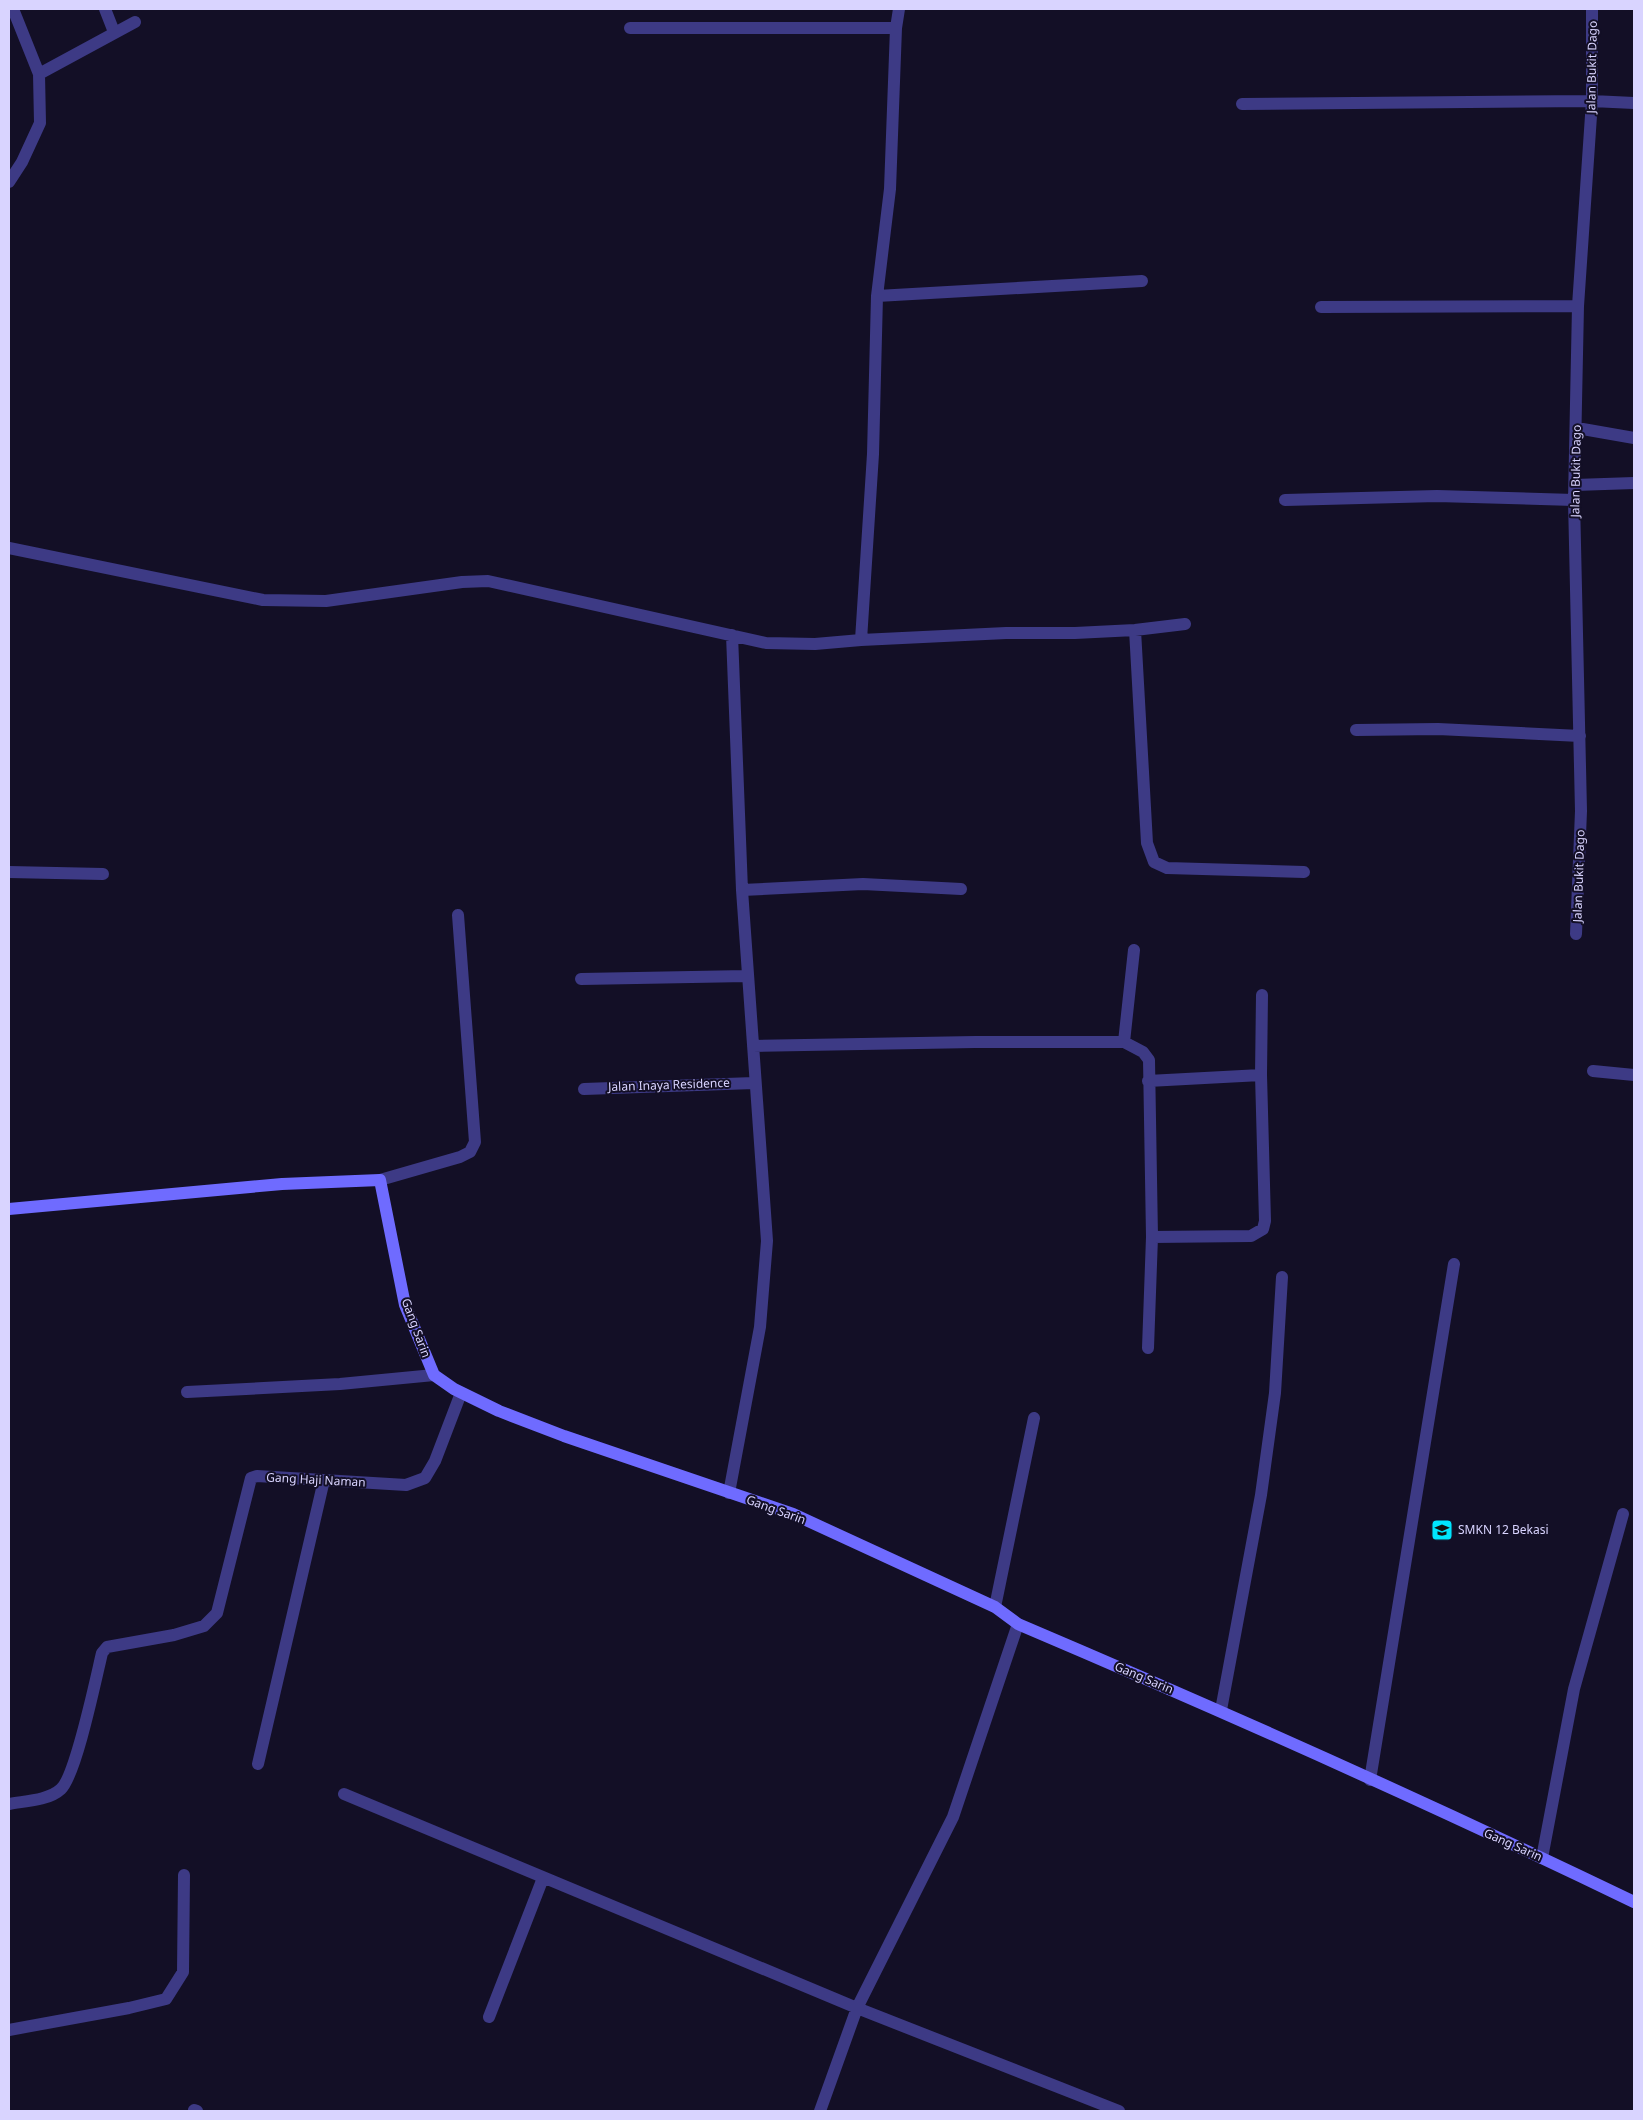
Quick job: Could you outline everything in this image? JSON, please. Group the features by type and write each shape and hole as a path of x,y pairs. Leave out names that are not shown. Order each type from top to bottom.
{"street":[{"path":"9,182 22,162 40,122 39,74 13,9"},
{"path":"105,9 114,32"},
{"path":"861,640 873,454 877,296 890,189 896,28 899,9"},
{"name":"Jalan Bukit Dago","path":"1576,934 1581,812 1574,500 1577,428 1578,306 1592,101 1592,9"},
{"path":"39,74 135,22"},
{"path":"630,28 896,28"},
{"path":"1242,104 1592,101 1634,103"},
{"path":"877,296 1142,280"},
{"path":"1321,307 1578,306"},
{"path":"1577,428 1634,438"},
{"path":"1575,485 1634,483"},
{"path":"1285,500 1437,496 1574,500"},
{"path":"9,548 263,600 326,602 462,582 488,581 766,643 815,644 1006,633 1075,633 1135,630 1185,624"},
{"path":"1135,630 1147,843 1154,862 1167,868 1304,872"},
{"path":"728,1493 760,1327 767,1241 754,1083 742,890 732,635"},
{"path":"1356,730 1438,729 1580,736"},
{"path":"9,872 103,874"},
{"path":"742,890 863,884 961,889"},
{"path":"9,1209 282,1184 380,1180 460,1157 470,1152 475,1142 458,915"},
{"path":"1124,1042 1134,950"},
{"path":"581,979 747,976"},
{"path":"1152,1237 1250,1236 1263,1229 1265,1221 1261,1075 1262,995"},
{"path":"753,1046 974,1042 1124,1042 1143,1052 1148,1060 1152,1237 1148,1348"},
{"path":"1593,1071 1634,1075"},
{"path":"1148,1081 1261,1075"},
{"name":"Jalan Inaya Residence","path":"584,1089 754,1083"},
{"name":"Gang Sarin","path":"380,1180 405,1305 434,1375 461,1393 499,1411 564,1436 793,1514 995,1608 1018,1624 1221,1710 1634,1902"},
{"path":"1370,1780 1454,1264"},
{"path":"1221,1710 1261,1495 1274,1393 1282,1277"},
{"path":"187,1392 340,1384 434,1375"},
{"name":"Gang Haji Naman","path":"9,1804 43,1798 60,1789 72,1769 102,1653 107,1647 174,1635 204,1626 217,1613 251,1478 257,1476 406,1485 425,1478 435,1461 461,1393"},
{"path":"995,1608 1034,1418"},
{"path":"258,1764 324,1480"},
{"path":"1542,1858 1574,1690 1623,1514"},
{"path":"820,2111 857,2008 953,1817 1018,1624"},
{"path":"344,1794 857,2008 1119,2111"},
{"path":"9,2030 129,2008 166,1999 183,1972 184,1875"},
{"path":"488,2017 543,1878"}],"place":[{"name":"SMKN 12 Bekasi","path":"1442,1530"}]}
